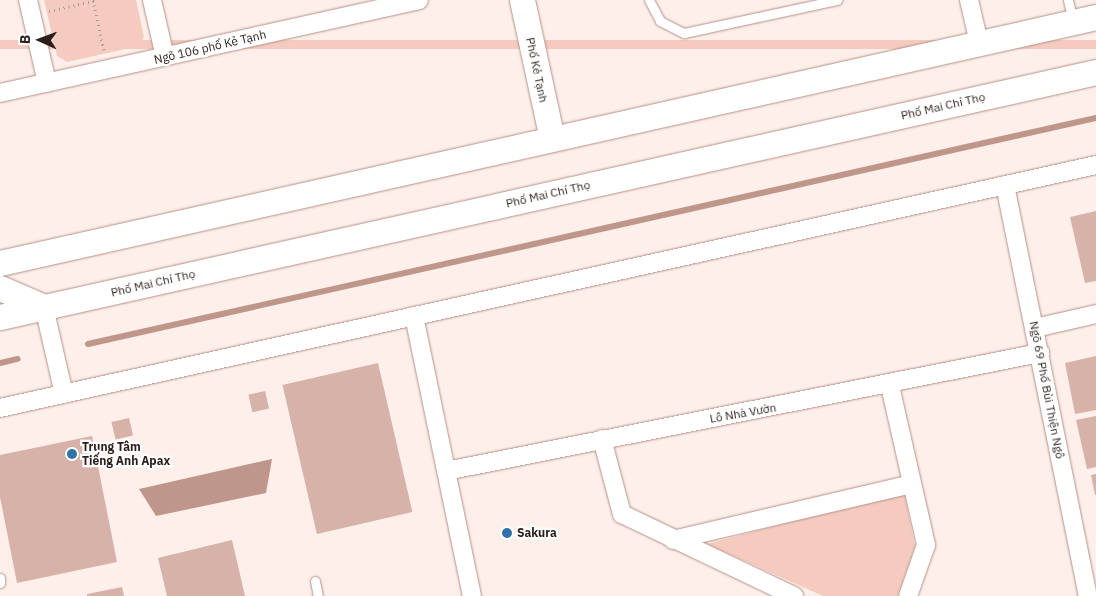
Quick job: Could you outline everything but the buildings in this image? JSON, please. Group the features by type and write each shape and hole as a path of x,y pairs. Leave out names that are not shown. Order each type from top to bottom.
{"main road":[{"name":"Phố Kẻ Tạnh","path":"522,0 552,139"},
{"path":"0,263 979,44 1079,13"},
{"name":"Phố Mai Chí Thọ","path":"0,317 1096,72"},
{"path":"0,288 44,307"}],"street":[{"path":"28,0 47,83"},
{"path":"152,0 165,57"},
{"name":"Ngõ 106 phố Kẻ Tạnh","path":"0,94 419,0"},
{"path":"969,0 979,44"},
{"path":"0,408 1096,164"},
{"name":"Ngõ 69 Phố Bùi Thiện Ngô","path":"1005,185 1088,596"},
{"path":"44,307 64,394"},
{"path":"1035,328 1096,314"},
{"path":"414,316 472,596"},
{"name":"Lô Nhà Vườn","path":"446,471 602,439 890,386 1040,353"},
{"path":"890,386 926,545 908,596"},
{"path":"602,439 622,514 673,540 794,596"},
{"path":"673,540 912,484"}],"lane":[{"path":"649,0 660,21 684,33 837,0"},
{"path":"0,578 0,583"},
{"path":"315,581 318,596"}],"path":[{"path":"43,12 95,0 105,59"}],"shaded area":[{"path":"44,0 136,0 144,37 139,46 67,62 57,56"},
{"path":"0,40 1096,40 1096,49 0,49"},
{"path":"272,459 266,493 156,516 139,489"},
{"path":"904,492 915,546 898,596 823,596 707,544"}],"waterway":[{"path":"88,344 1096,118"},
{"path":"0,363 18,359"}],"place":[{"name":"Trung Tâm Tiếng Anh Apax","path":"72,454"},
{"name":"Sakura","path":"507,533"}]}
